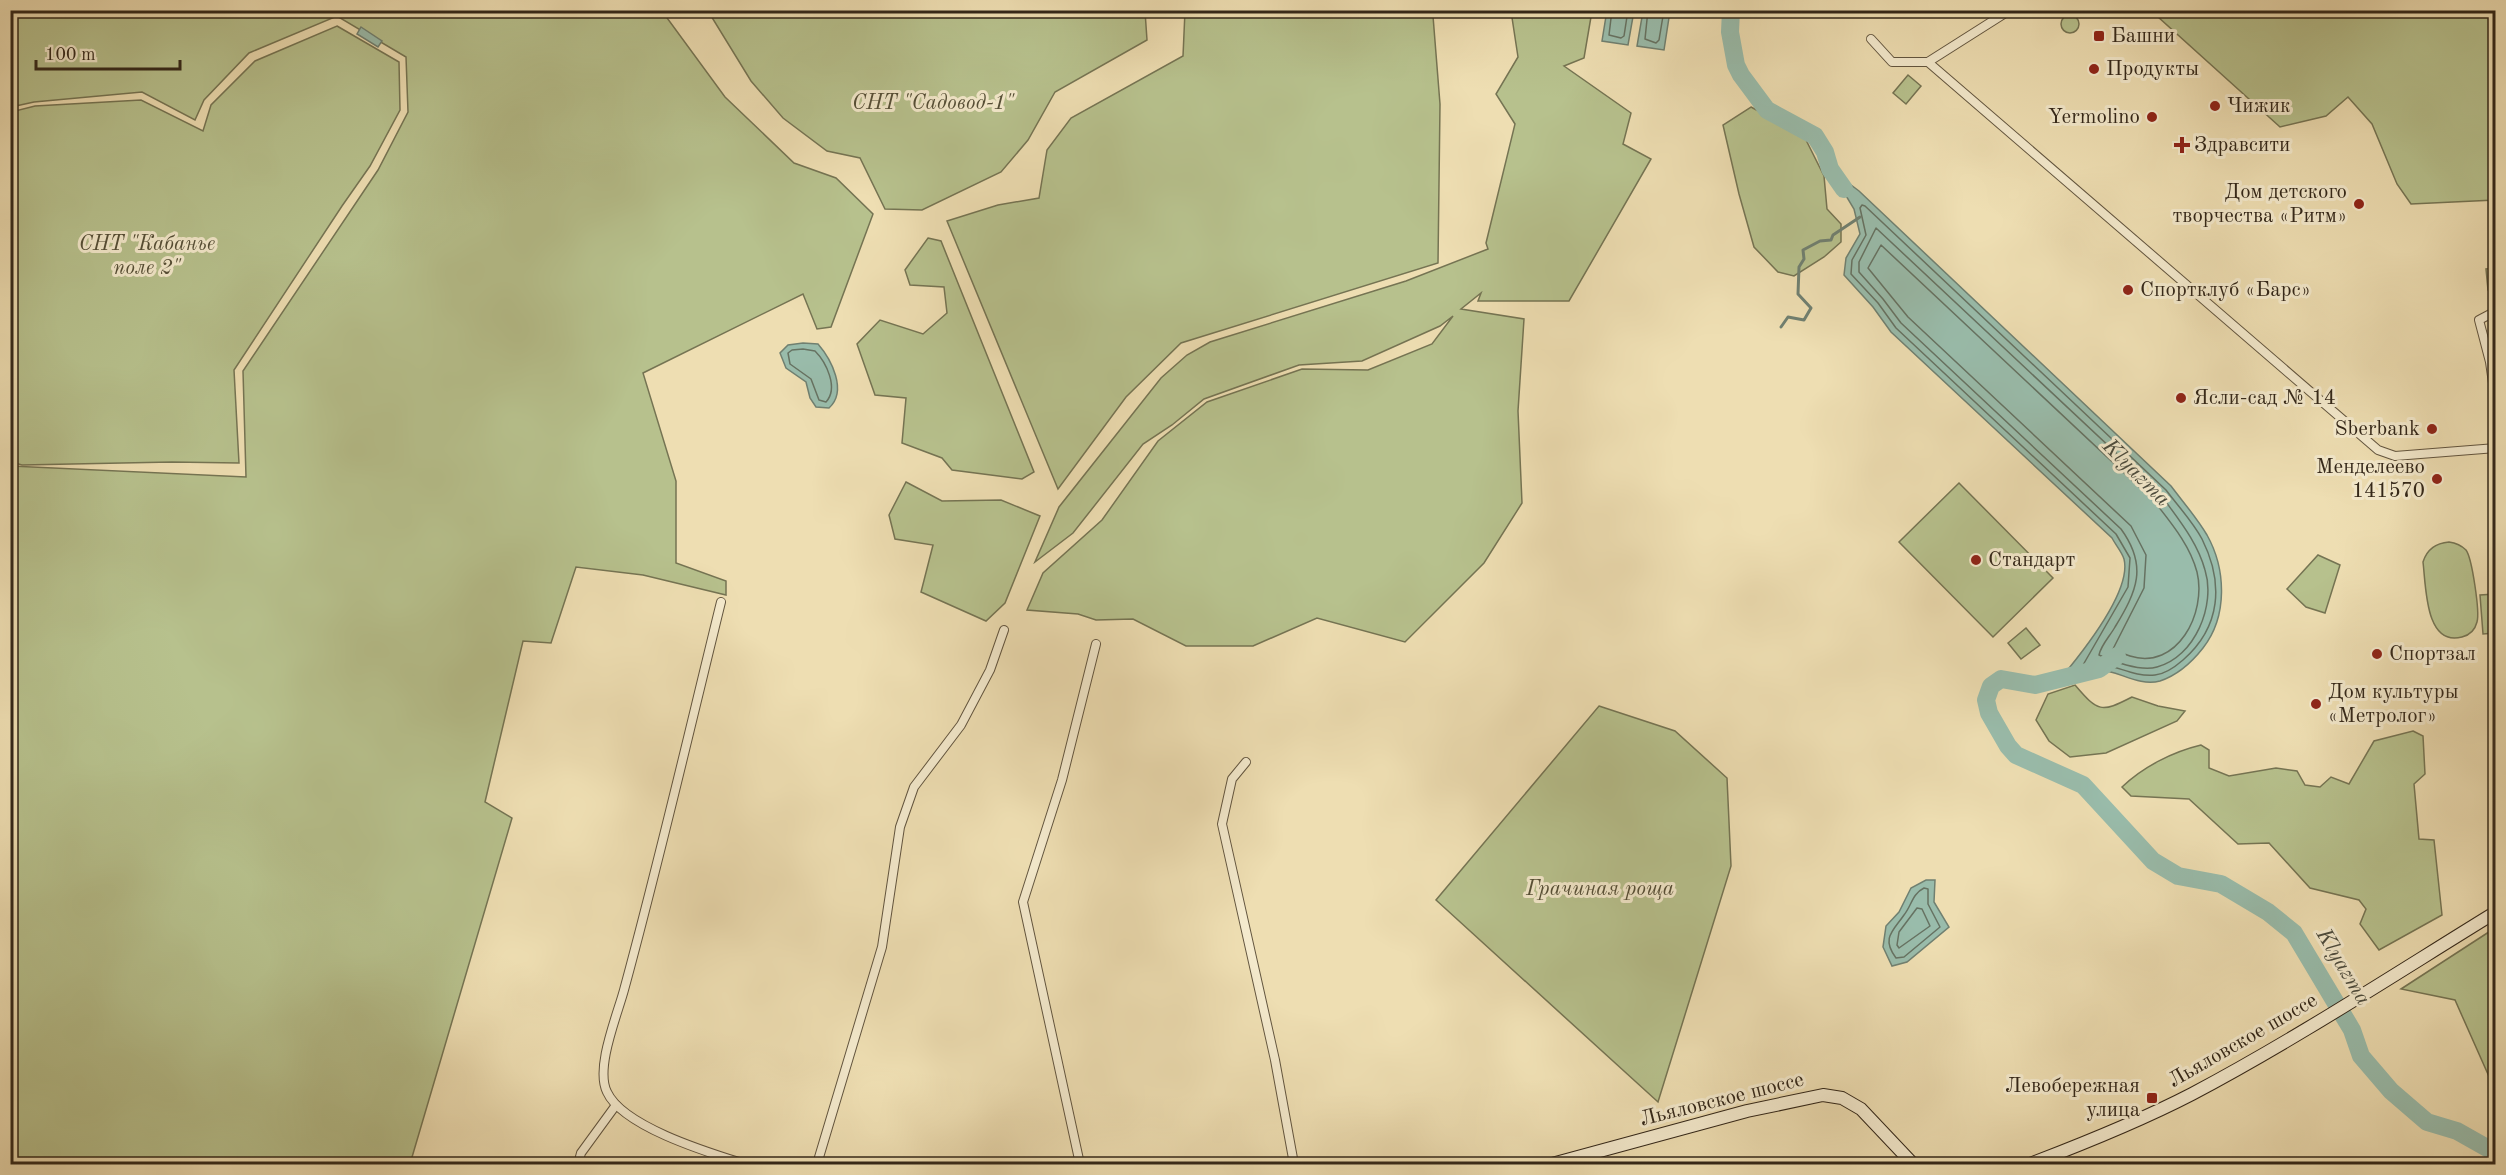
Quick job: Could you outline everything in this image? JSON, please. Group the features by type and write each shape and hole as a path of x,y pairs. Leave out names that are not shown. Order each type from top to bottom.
{"street":[{"path":"1871,39 1892,62 1928,62 2010,10"},
{"path":"1928,62 2371,445 2386,454 2395,456 2496,448"},
{"path":"2493,383 2493,361 2479,320 2496,310"},
{"path":"721,602 643,921 604,1065 606,1090 616,1105 642,1123 687,1145 745,1164"},
{"path":"817,1164 882,947 900,827 910,797 914,787 961,725 990,670 1004,630"},
{"path":"1080,1164 1023,902 1062,780 1096,644"},
{"path":"1246,762 1232,779 1221,824 1275,1060 1294,1164"},
{"name":"Льяловское шоссе","path":"2030,1164 2131,1123 2190,1095 2313,1024 2496,912"},
{"name":"Льяловское шоссе","path":"1552,1164 1747,1111 1823,1095 1842,1098 1861,1109 1913,1164"},
{"path":"578,1164 581,1153 616,1105"}],"green space":[{"path":"1426,10 1433,16 1440,104 1438,263 1181,343 1126,397 1058,489 947,221 998,205 1039,198 1047,150 1071,118 1183,56 1185,11"},
{"path":"10,11 662,11 725,97 794,163 836,178 873,214 831,327 817,329 803,294 643,373 676,481 676,563 726,581 726,595 643,575 576,567 551,643 523,641 485,802 512,818 410,1164 11,1164 11,466 246,477 243,371 378,170 408,112 406,57 337,16 249,53 204,100 195,120 142,92 34,102 11,107"},
{"name":"СНТ \"Садовод-1\"","path":"708,11 1145,11 1147,40 1055,92 1028,140 1001,172 922,210 885,209 860,158 827,151 783,118 751,81"},
{"path":"1511,11 1592,11 1584,58 1564,66 1631,113 1623,144 1651,159 1569,301 1478,301 1481,293 1461,309 1524,319 1518,411 1522,503 1484,563 1405,642 1317,618 1253,646 1186,646 1133,619 1096,620 1078,614 1027,610 1043,573 1102,520 1158,441 1207,402 1302,369 1368,370 1432,344 1453,316 1440,326 1362,361 1299,365 1204,399 1172,425 1143,444 1073,533 1035,562 1059,507 1161,378 1187,355 1210,342 1406,281 1488,249 1486,243 1515,124 1496,94 1518,57"},
{"path":"2155,11 2495,11 2495,200 2411,204 2397,184 2372,124 2348,97 2326,116 2280,127 2157,16"},
{"path":"2070,15 2076,18 2079,24 2076,30 2070,33 2064,30 2061,24 2064,18"},
{"name":"СНТ \"Кабанье поле 2\"","path":"337,26 399,62 400,110 370,166 234,370 239,463 22,465 11,462 11,112 35,106 141,100 203,131 211,105 255,61"},
{"path":"1908,75 1921,86 1906,104 1893,93"},
{"path":"1751,107 1804,136 1824,176 1827,209 1841,224 1841,242 1824,257 1794,276 1778,272 1754,247 1739,194 1723,125"},
{"path":"928,238 941,241 1034,472 1022,479 952,470 942,458 902,443 906,398 875,395 857,344 880,320 923,334 947,313 944,287 910,285 905,270"},
{"path":"2495,268 2495,289 2488,290 2486,269"},
{"path":"906,482 942,501 1001,500 1040,516 1005,603 986,621 921,592 933,545 895,539 889,515"},
{"name":"Стандарт","path":"1959,483 2053,578 1993,637 1899,542"},
{"path":"2449,542 2458,544 2466,550 2468,555 2475,585 2478,616 2472,632 2462,637 2450,638 2441,633 2434,624 2427,599 2423,562 2433,548"},
{"path":"2318,555 2340,565 2325,613 2306,607 2287,589"},
{"path":"2495,594 2495,633 2483,634 2480,595"},
{"path":"2026,628 2040,645 2021,659 2008,643"},
{"path":"2075,685 2089,701 2100,707 2113,706 2132,697 2158,706 2185,711 2177,721 2106,753 2070,757 2049,741 2036,720 2048,694"},
{"name":"Грачиная роща","path":"1599,706 1675,731 1727,778 1731,866 1658,1102 1436,900"},
{"path":"2413,731 2423,736 2425,774 2414,784 2419,839 2434,840 2442,915 2379,950 2360,924 2366,909 2359,900 2310,888 2269,843 2238,844 2189,799 2131,796 2122,787 2159,761 2201,745 2209,750 2209,768 2229,776 2276,768 2297,771 2305,785 2320,787 2331,777 2349,784 2374,741"},
{"path":"2495,928 2495,1090 2455,1000 2401,989"}],"water":[{"path":"1607,10 1634,11 1628,45 1602,41"},
{"path":"1643,11 1670,11 1664,50 1637,46"},
{"path":"361,27 382,41 378,47 357,34"},
{"path":"1830,169 1859,191 2171,486 2199,522 2218,562 2221,577 2220,607 2217,622 2203,648 2179,672 2160,681 2152,682 2135,680 2105,670 2061,678 2092,638 2113,604 2124,572 2123,556 2112,538 1891,332 1873,307 1844,275 1846,258 1860,234 1854,209"},
{"path":"818,344 836,375 837,393 835,401 829,408 816,407 810,398 806,382 786,368 780,353 788,345"},
{"path":"1926,880 1935,880 1934,902 1949,927 1907,962 1892,966 1883,947 1886,926 1899,912 1911,888"}],"waterway":[{"name":"Klyazma","path":"1731,10 1730,32 1736,65 1741,75 1767,110 1815,136 1825,152 1830,169 1844,189"},
{"path":"1781,327 1788,317 1804,320 1811,308 1798,294 1799,267 1804,259 1803,250 1820,241 1831,240 1833,235 1860,217"},
{"name":"Klyazma","path":"2117,656 2099,669 2035,685 2001,679 1991,686 1986,700 1989,713 2008,746 2016,755 2083,785 2153,861 2178,876 2221,884 2268,912 2294,933 2352,1030 2361,1056 2391,1091 2427,1122 2457,1131 2496,1153"}],"place":[{"name":"Башни","path":"2099,36"},
{"name":"Продукты","path":"2094,69"},
{"name":"Чижик","path":"2215,106"},
{"name":"Yermolino","path":"2152,117"},
{"name":"Здравсити","path":"2182,145"},
{"name":"Дом детского творчества «Ритм»","path":"2359,204"},
{"name":"Спортклуб «Барс»","path":"2128,290"},
{"name":"Ясли-сад № 14","path":"2181,398"},
{"name":"Sberbank","path":"2432,429"},
{"name":"Менделеево 141570","path":"2437,479"},
{"name":"Стандарт","path":"1976,560"},
{"name":"Спортзал","path":"2377,654"},
{"name":"Дом культуры «Метролог»","path":"2316,704"},
{"name":"Левобережная улица","path":"2152,1098"}]}
